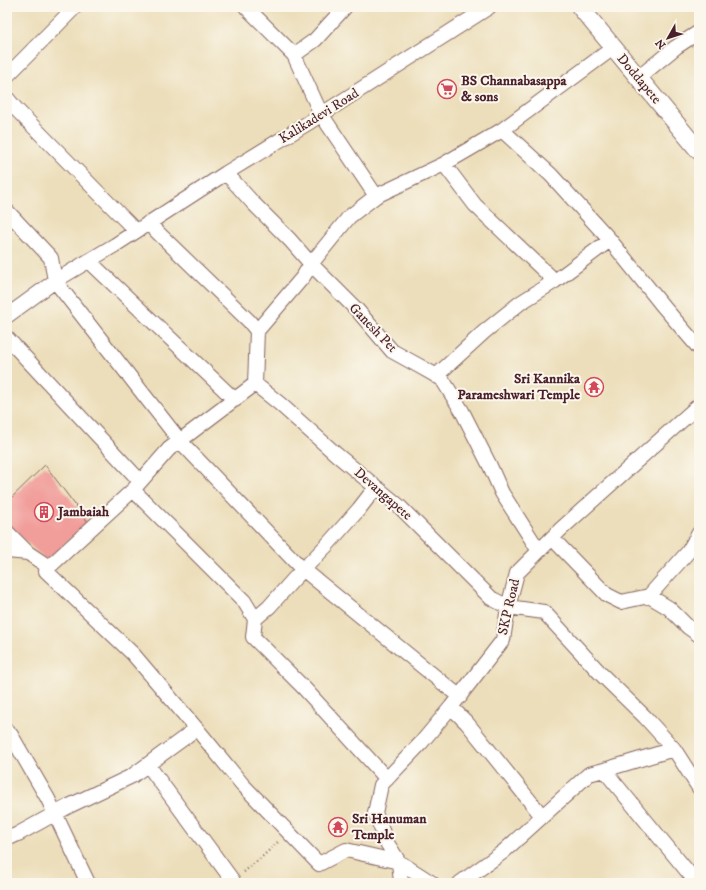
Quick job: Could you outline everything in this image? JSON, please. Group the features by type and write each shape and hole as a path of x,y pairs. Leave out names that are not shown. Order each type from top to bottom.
{"street":[{"path":"7,76 75,7"},
{"path":"246,7 294,55 322,114 376,196"},
{"path":"294,55 315,40 345,7"},
{"name":"Kalikadevi Road","path":"7,316 55,281 322,114 489,7"},
{"name":"Doddapete","path":"580,7 699,151"},
{"path":"638,78 676,47 699,32"},
{"path":"432,883 399,862 346,850 319,864 242,784 134,654 46,571 136,486 169,449 255,384 257,331 303,277 311,264 349,217 376,196 444,164 502,130 613,48"},
{"path":"7,98 16,110 136,231"},
{"path":"502,130 551,175 610,240 662,305 699,348"},
{"path":"444,164 475,205 555,281"},
{"name":"Ganesh Pet","path":"226,173 252,203 290,240 311,264 358,311 392,351 442,380 462,411 502,493 539,551"},
{"path":"7,211 51,258 55,281 180,441 303,570 455,702 467,723 542,816"},
{"path":"148,223 249,321 257,331"},
{"path":"436,376 484,332 520,303 555,281 610,240"},
{"path":"89,261 235,400"},
{"path":"7,338 136,486 244,601 255,619 253,637 303,687 387,779"},
{"name":"Devangapete","path":"255,384 399,506 492,598 508,607"},
{"name":"SKP Road","path":"399,862 388,843 375,813 381,786 421,743 503,640 508,607 517,573 552,538 698,408"},
{"path":"255,619 269,607 328,544 376,487"},
{"path":"7,532 28,553 49,567"},
{"path":"552,538 608,595 621,602 649,596 688,552 699,534"},
{"path":"7,551 28,553"},
{"path":"649,596 669,608 688,627 699,635"},
{"path":"508,607 544,612 600,674 645,717 674,749 699,788"},
{"path":"7,839 55,813 132,776 196,728"},
{"path":"7,731 48,799 88,883"},
{"path":"460,883 503,852 589,774 674,749"},
{"path":"148,765 233,881"},
{"path":"604,770 696,883"},
{"path":"399,862 401,883"}],"path":[{"path":"233,881 264,855 288,832"}],"building":[{"name":"Jambaiah","path":"45,465 88,522 47,561 7,524 7,502"}],"place":[{"name":"BS Channabasappa & sons","path":"447,89"},
{"name":"Sri Kannika Parameshwari Temple","path":"594,387"},
{"name":"Jambaiah","path":"44,512"},
{"name":"Sri Hanuman Temple","path":"338,827"}]}
